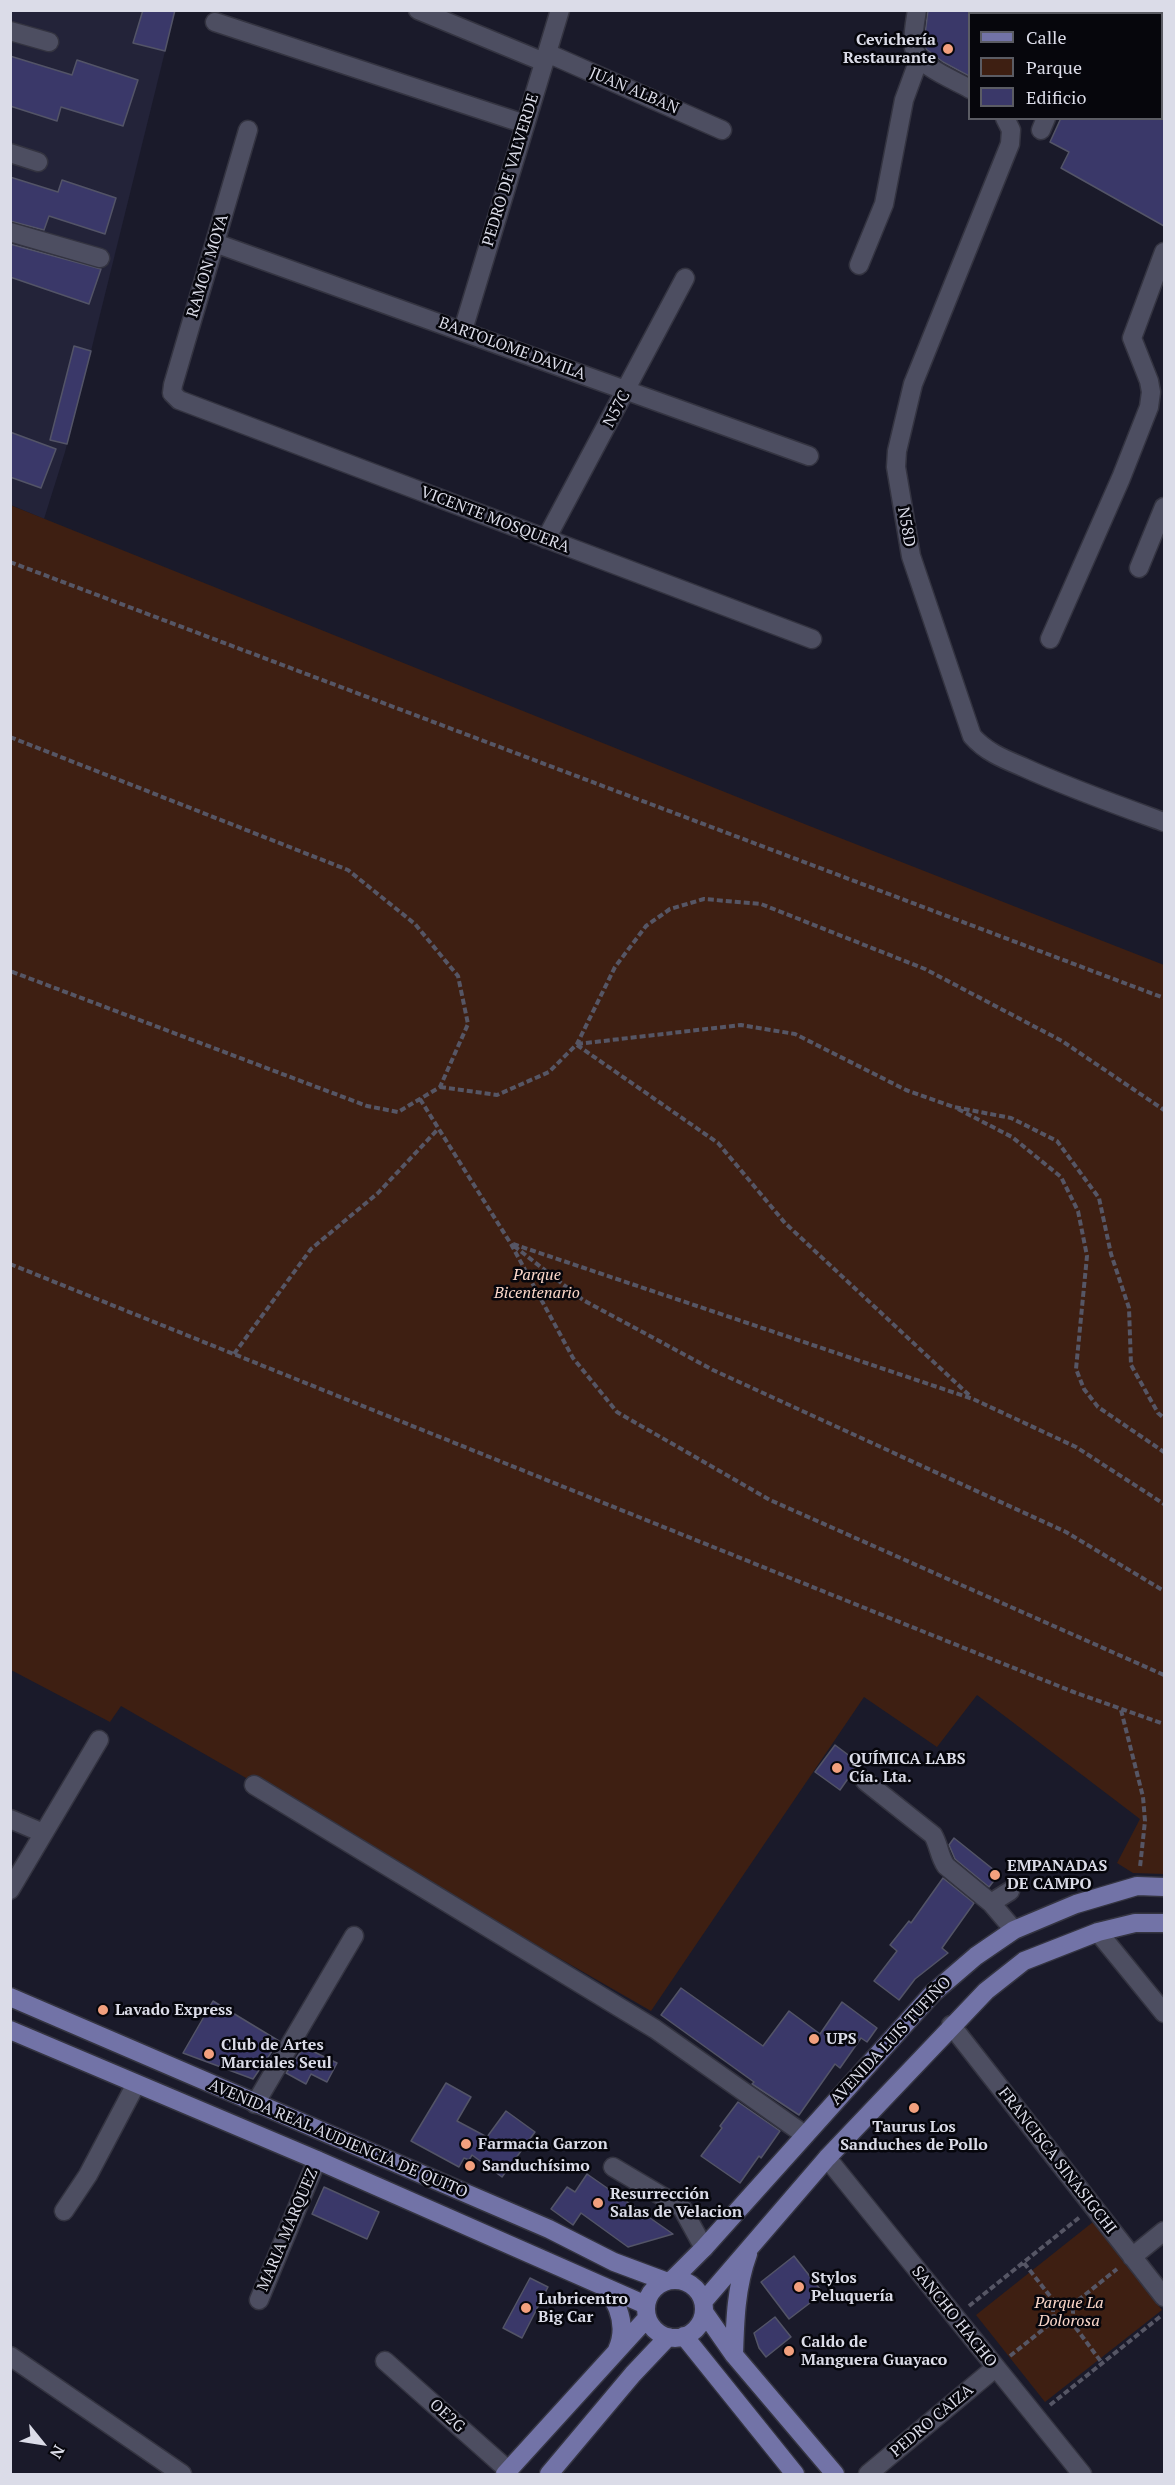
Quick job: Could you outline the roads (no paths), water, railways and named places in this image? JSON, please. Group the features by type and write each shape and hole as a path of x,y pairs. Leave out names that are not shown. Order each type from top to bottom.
{"main road":[{"name":"AVENIDA LUIS TUFIÑO","path":"668,2281 704,2248 933,1992 976,1956 1014,1930 1076,1904 1137,1886 1164,1887"},
{"name":"AVENIDA LUIS TUFIÑO","path":"703,2307 752,2243 827,2158 986,1990 1024,1961 1098,1932 1135,1923 1164,1923"},
{"name":"AVENIDA REAL AUDIENCIA DE QUITO","path":"10,1997 549,2229 614,2262 668,2281"},
{"name":"AVENIDA REAL AUDIENCIA DE QUITO","path":"10,2030 317,2160 606,2288 647,2312"},
{"path":"868,2064 892,2087"},
{"path":"734,2355 735,2310 740,2274 752,2243"},
{"path":"507,2472 616,2352 647,2312 652,2291 668,2281 692,2285 697,2289 703,2307 734,2355 835,2475"},
{"path":"606,2288 618,2307 621,2322 621,2338 616,2352"},
{"path":"555,2472 633,2374 676,2337 693,2331 700,2323 703,2307"},
{"path":"647,2312 653,2328 676,2337 795,2475"}],"street":[{"name":"JUAN ALBAN","path":"418,10 722,129"},
{"name":"PEDRO DE VALVERDE","path":"463,330 560,10"},
{"path":"917,10 914,50 919,59 968,88"},
{"path":"215,22 525,124"},
{"path":"10,31 49,42"},
{"path":"859,265 884,204 904,100 919,59"},
{"name":"N58D","path":"1006,120 1011,130 1010,144 1004,164 963,257 913,384 903,422 896,467 911,556 972,736 978,743 989,752 1061,785 1164,822"},
{"name":"RAMON MOYA","path":"179,400 172,393 173,385 248,130"},
{"path":"10,153 38,162"},
{"path":"10,232 100,258"},
{"name":"BARTOLOME DAVILA","path":"215,243 463,330 809,456"},
{"path":"1050,639 1121,478 1149,407 1151,392 1149,381 1132,338 1164,252"},
{"name":"N57C","path":"546,539 627,391 685,278"},
{"name":"VICENTE MOSQUERA","path":"179,400 812,639"},
{"path":"1139,568 1164,507"},
{"path":"10,1890 99,1740"},
{"path":"865,1781 933,1835 946,1866 991,1903 1014,1930"},
{"path":"255,1785 655,2029 805,2135"},
{"path":"10,1819 43,1833"},
{"path":"991,1903 1010,1891"},
{"path":"1098,1932 1164,2013"},
{"path":"255,2104 354,1936"},
{"name":"FRANCISCA SINASIGCHI","path":"951,2025 1164,2297"},
{"path":"64,2211 88,2175 136,2084"},
{"name":"SANCHO HACHO","path":"827,2158 1082,2475"},
{"name":"MARIA MARQUEZ","path":"259,2300 317,2160"},
{"path":"614,2167 682,2208 704,2248"},
{"path":"1132,2257 1164,2231"},
{"path":"10,2356 182,2475"},
{"name":"OE2G","path":"385,2361 507,2472"},
{"name":"PEDRO CAIZA","path":"868,2475 995,2368"}],"place":[{"name":"Cevichería Restaurante","path":"948,49"},
{"name":"QUÍMICA LABS Cía. Lta.","path":"837,1768"},
{"name":"EMPANADAS DE CAMPO","path":"995,1875"},
{"name":"Lavado Express","path":"103,2010"},
{"name":"UPS","path":"814,2039"},
{"name":"Club de Artes Marciales Seul","path":"209,2054"},
{"name":"Taurus Los Sanduches de Pollo","path":"914,2108"},
{"name":"Farmacia Garzon","path":"466,2144"},
{"name":"Sanduchísimo","path":"470,2166"},
{"name":"Resurrección Salas de Velacion","path":"598,2203"},
{"name":"Stylos Peluquería","path":"799,2287"},
{"name":"Lubricentro Big Car","path":"526,2308"},
{"name":"Caldo de Manguera Guayaco","path":"789,2351"}],"park label":[{"name":"Parque Bicentenario","path":"537,1284"},
{"name":"Parque La Dolorosa","path":"1069,2312"}]}
